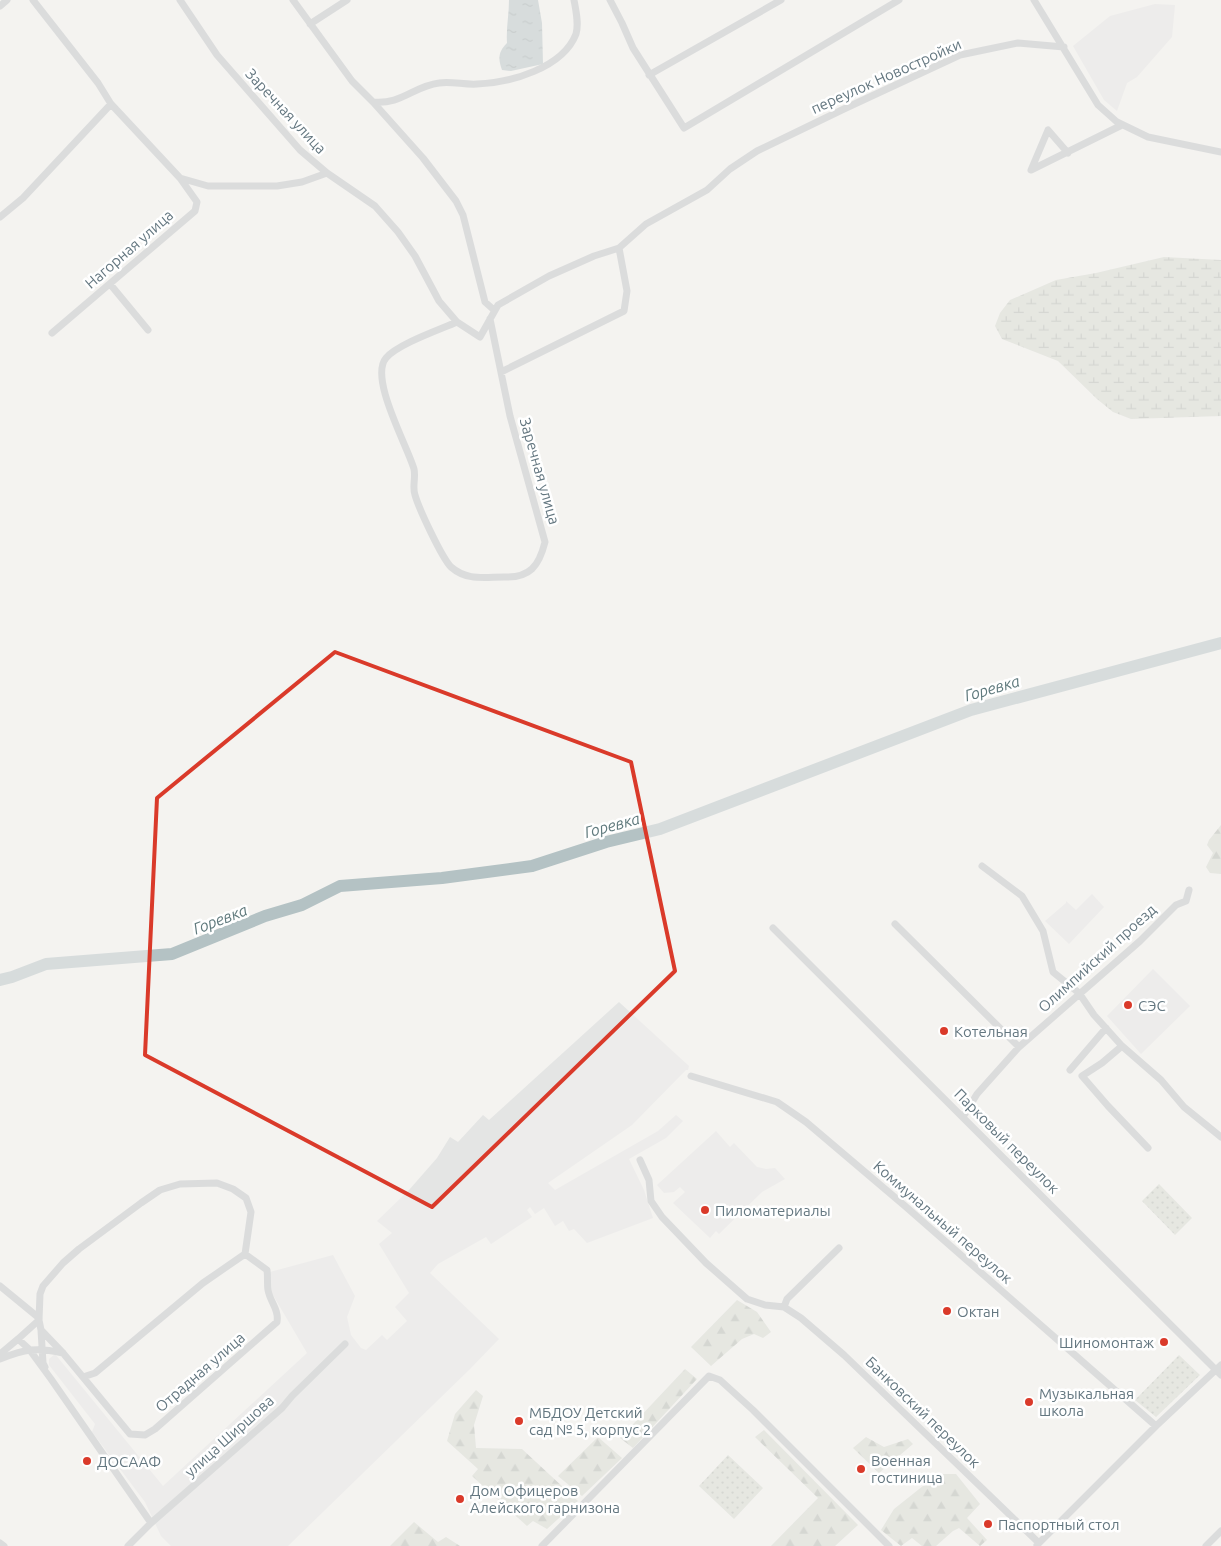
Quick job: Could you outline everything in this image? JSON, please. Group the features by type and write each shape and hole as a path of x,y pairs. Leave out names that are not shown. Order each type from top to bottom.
{"street":[{"path":"0,6 8,0"},
{"name":"Нагорная улица","path":"33,0 98,83 111,104 180,178 196,202 195,211 52,333"},
{"name":"Заречная улица","path":"180,0 217,55 300,150 327,173 375,206 398,232 415,256 433,291 457,322 403,346 386,358 381,375 383,390 414,471 414,494 449,565 461,575 474,578 517,578 530,571 541,558 545,542 510,416 492,315 485,302 463,215 456,201 424,158 352,81 292,0"},
{"path":"310,24 347,0"},
{"path":"373,102 384,103 394,101 441,82 479,84 511,79 539,69 565,53 576,34 574,0"},
{"path":"610,0 633,48 684,128 899,0"},
{"path":"649,75 781,0"},
{"path":"1034,0 1098,105 1117,122 1148,137 1221,152"},
{"name":"переулок Новостройки","path":"618,248 646,224 707,190 730,169 757,151 960,56 1018,43 1064,47"},
{"path":"0,217 23,198 111,104"},
{"path":"1068,153 1048,130 1032,170 1068,153 1122,125"},
{"path":"180,178 208,186 277,186 302,182 327,173"},
{"path":"457,322 480,337 498,304 549,276 594,256 618,248 627,291 624,311 502,372"},
{"path":"110,284 148,330"},
{"path":"982,866 1022,896 1043,931 1054,972 1079,993 1094,1015 1122,1046 1161,1080 1184,1107 1221,1137"},
{"name":"Олимпийский проезд","path":"963,1117 977,1094 1019,1047 1140,941 1176,905 1186,901 1190,890"},
{"path":"895,924 1019,1047"},
{"name":"Парковый переулок","path":"773,928 1219,1370"},
{"path":"1070,1070 1106,1028"},
{"path":"1122,1046 1102,1063 1082,1076 1148,1148"},
{"name":"Коммунальный переулок","path":"691,1076 777,1102 806,1122 905,1206 1156,1426"},
{"name":"Банковский переулок","path":"640,1160 649,1180 651,1201 662,1217 706,1263 747,1299 765,1305 784,1307 801,1318 844,1355 1037,1544"},
{"path":"49,1377 43,1362 39,1319 40,1294 43,1286 63,1263 79,1249 160,1190 191,1183 217,1183 233,1189 246,1198 251,1212 244,1254 203,1283 95,1373 83,1376"},
{"path":"784,1307 787,1298 839,1248"},
{"name":"Отрадная улица","path":"41,1330 83,1376 130,1434 145,1435 155,1429 277,1322 276,1308 268,1291 269,1280 267,1270 244,1254"},
{"path":"0,1286 39,1319"},
{"path":"0,1354 39,1319"},
{"path":"18,1339 29,1349 151,1523"},
{"name":"улица Ширшова","path":"128,1546 151,1523 282,1408 345,1344"},
{"path":"0,1359 29,1349 63,1353"},
{"path":"1037,1544 1156,1426 1219,1370"},
{"path":"542,1546 584,1501 625,1463 709,1376 720,1380 753,1410 889,1546"},
{"path":"1206,1546 1221,1531"},
{"path":"0,1543 4,1546"}],"highlighted area":[{"path":"335,652 631,762 675,971 432,1207 145,1055 157,798"}],"shaded area":[{"path":"1155,4 1175,5 1172,37 1137,77 1127,83 1117,111 1104,100 1073,46 1110,16"},
{"path":"1092,894 1104,907 1069,944 1045,921 1066,901 1076,910"},
{"path":"1153,969 1190,1006 1141,1054 1107,1016"},
{"path":"619,1002 689,1066 688,1070 632,1125 548,1183 555,1190 658,1131 676,1115 683,1121 666,1138 629,1159 644,1190 653,1218 587,1243 574,1229 569,1231 563,1221 555,1226 544,1208 535,1214 530,1207 527,1210 532,1217 491,1244 486,1237 438,1264 430,1273 499,1339 288,1546 171,1546 161,1536 145,1502 92,1432 95,1424 49,1365 49,1359 55,1354 163,1486 307,1353 270,1290 270,1272 333,1255 355,1296 347,1317 351,1335 361,1348 366,1350 382,1335 387,1340 407,1321 395,1307 409,1293 379,1244 392,1233 377,1221 409,1190 437,1158 450,1137 458,1142 483,1115 489,1120"},
{"path":"716,1131 730,1147 734,1143 757,1167 775,1168 785,1179 762,1192 719,1234 716,1231 710,1238 673,1203 685,1192 680,1187 674,1192 664,1193 657,1185"}],"green space":[{"path":"1164,257 1221,260 1221,416 1131,419 1113,412 1058,361 1002,339 995,326 1000,313 1010,300 1056,280"},
{"path":"1221,825 1221,874 1210,873 1206,867 1213,853 1207,845"},
{"path":"1159,1184 1192,1218 1175,1235 1142,1201"},
{"path":"737,1300 757,1312 771,1332 763,1338 754,1334 742,1339 711,1366 691,1347"},
{"path":"1179,1355 1200,1375 1156,1417 1135,1400"},
{"path":"685,1369 697,1379 633,1448 620,1438"},
{"path":"476,1390 483,1396 474,1425 476,1448 522,1449 578,1501 547,1529 533,1521 527,1526 472,1476 478,1469 447,1441 455,1414"},
{"path":"764,1430 858,1525 835,1546 771,1546 818,1498 755,1437"},
{"path":"598,1437 622,1458 582,1496 558,1476"},
{"path":"866,1437 884,1447 908,1439 913,1444 879,1473 853,1448"},
{"path":"728,1455 763,1488 734,1519 699,1486"},
{"path":"940,1474 956,1474 980,1504 967,1518 987,1540 980,1546 959,1528 936,1546 922,1546 912,1538 901,1546 881,1530 894,1509"},
{"path":"414,1522 438,1542 446,1537 460,1546 390,1546"}],"water":[{"path":"509,0 538,0 542,23 543,64 511,71 502,70 500,56 502,49 507,43"}],"waterway":[{"name":"Горевка","path":"0,980 46,964 172,954 265,916 302,905 340,886 442,878 532,866 606,842 660,829 971,710 1221,643"}],"place":[{"name":"СЭС","path":"1128,1005"},
{"name":"Котельная","path":"944,1031"},
{"name":"Пиломатериалы","path":"705,1210"},
{"name":"Октан","path":"947,1311"},
{"name":"Шиномонтаж","path":"1164,1342"},
{"name":"Музыкальная школа","path":"1029,1402"},
{"name":"МБДОУ Детский сад № 5, корпус 2","path":"519,1421"},
{"name":"ДОСААФ","path":"87,1461"},
{"name":"Военная гостиница","path":"861,1469"},
{"name":"Дом Офицеров Алейского гарнизона","path":"460,1499"},
{"name":"Паспортный стол","path":"988,1524"}]}
